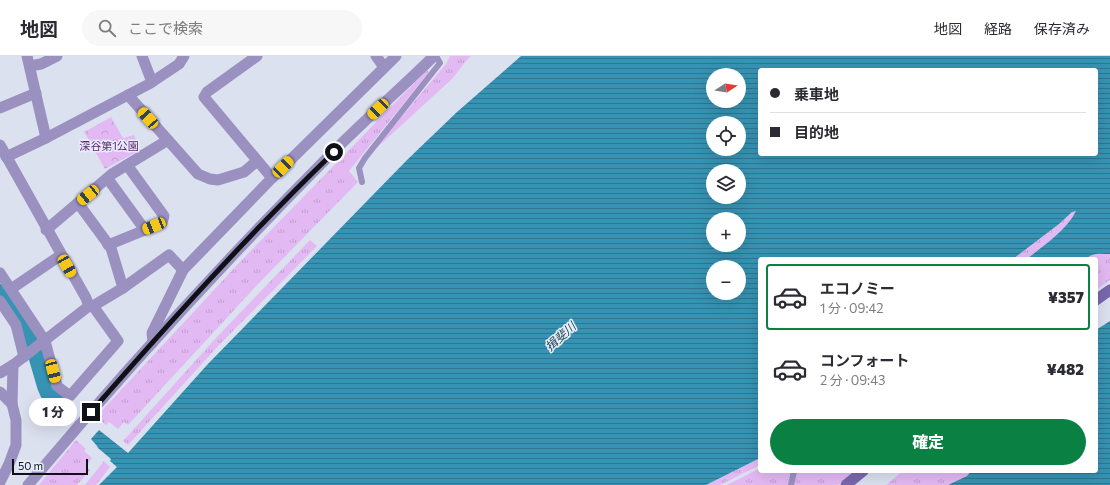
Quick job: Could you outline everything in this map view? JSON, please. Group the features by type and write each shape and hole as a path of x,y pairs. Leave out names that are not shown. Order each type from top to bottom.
{"main road":[{"path":"1098,299 1110,290"},
{"path":"846,485 861,473"}],"street":[{"path":"46,138 29,61 41,64 57,56"},
{"path":"142,56 152,82"},
{"path":"256,56 207,92 204,97 272,178"},
{"path":"376,56 384,67"},
{"path":"153,342 152,333 183,270 272,178 396,56"},
{"path":"28,485 153,342 233,255 323,162 435,56"},
{"path":"6,157 46,138 152,82 179,64 182,57"},
{"path":"0,108 36,93"},
{"path":"128,95 198,174 210,179 218,180 244,172 257,161"},
{"path":"46,230 108,179 112,174 168,140"},
{"path":"0,145 46,230 86,298 118,341 70,396 57,386 43,342 0,272"},
{"path":"108,245 162,223 164,216 127,165"},
{"path":"108,179 145,230"},
{"path":"78,203 108,245 115,261 123,288"},
{"path":"11,288 61,255"},
{"path":"0,373 13,365 91,306 123,288 169,255 183,270"},
{"path":"0,301 16,325 27,354"},
{"path":"0,482 16,445 16,420 12,404 13,365"},
{"path":"0,392 12,404"},
{"path":"0,475 9,464"}],"lane":[{"path":"362,182 359,168 440,63 435,56"},
{"path":"791,485 794,473"}],"green space":[{"path":"450,56 471,56 453,78 370,154 446,64"},
{"path":"427,70 429,72 349,171 358,182 259,283 128,425 124,422 118,429 109,422 106,425 96,417 238,264"},
{"name":"深谷第1公園","path":"111,117 123,138 134,135 140,150 105,169 84,132"},
{"path":"1076,211 1066,226 1030,257 1016,257 1059,224 1072,212"},
{"path":"310,240 317,246 220,344 128,445 123,441 215,339"},
{"path":"1100,253 1110,254 1110,280 1098,289 1098,257 1088,257"},
{"path":"76,440 86,449 84,451 92,458 86,467 90,470 77,485 39,485"},
{"path":"758,459 758,466 720,485 706,485"},
{"path":"104,461 110,467 96,485 85,485"},
{"path":"758,469 758,473 853,473 838,485 727,485"},
{"path":"901,473 969,473 967,476 948,485 886,485"}],"water":[{"name":"揖斐川","path":"521,56 1110,56 1110,254 1094,254 1089,257 1030,257 1061,231 1076,211 1072,212 1059,224 1016,257 758,257 758,459 706,485 99,485 117,467 91,439 99,430 128,453 207,365 407,160 457,112"},
{"path":"1110,321 1110,485 948,485 967,476 969,473 1098,473 1098,329"}],"waterway":[{"path":"0,293 27,330 34,345 50,395 66,409"}],"route":[{"path":"91,412 223,266 334,152"}]}
